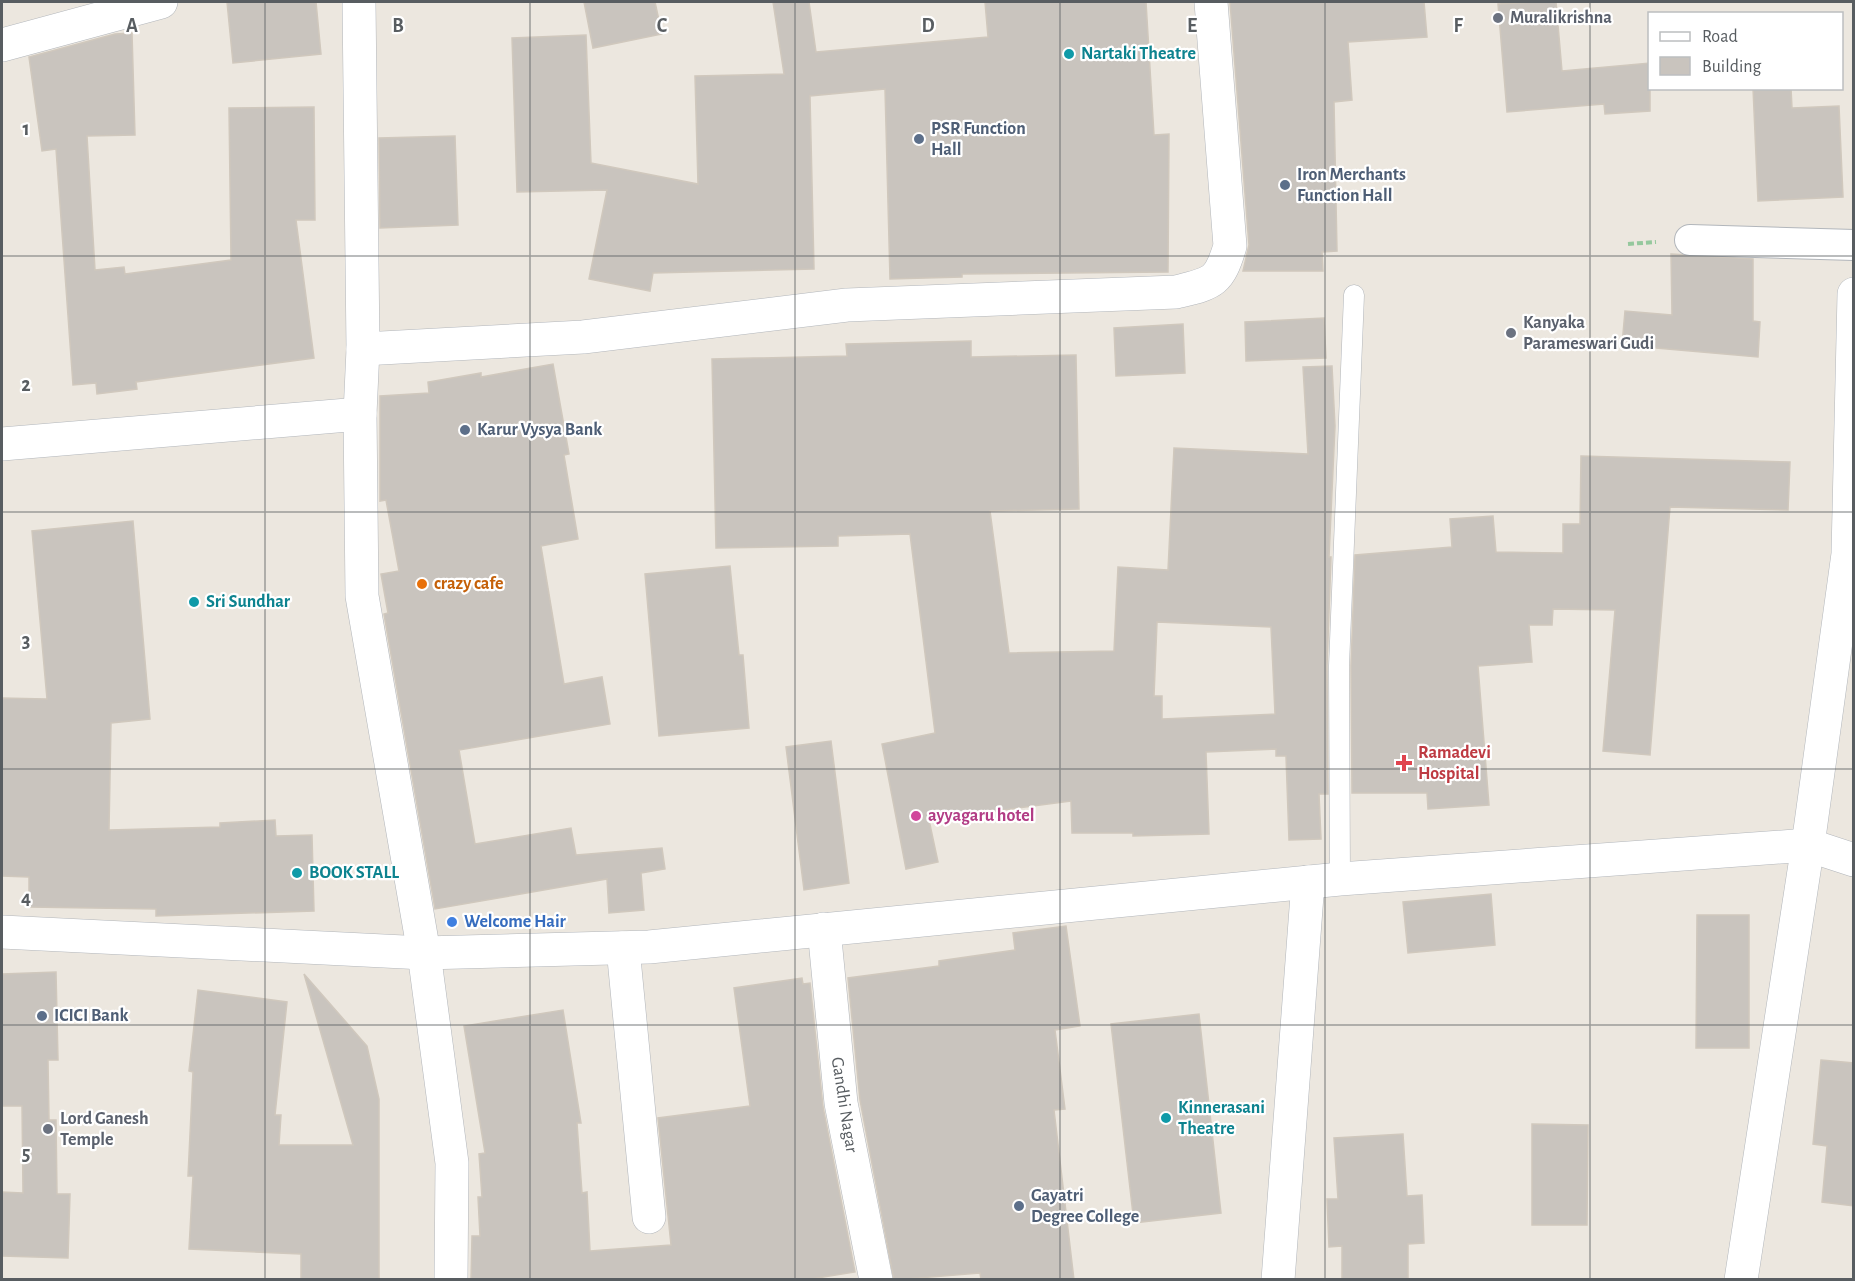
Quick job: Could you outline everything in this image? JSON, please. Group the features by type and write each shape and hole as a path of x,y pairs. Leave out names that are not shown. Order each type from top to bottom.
{"street":[{"path":"2,45 161,2"},
{"path":"359,2 363,349 360,414 362,597 424,953 452,1162 451,1280"},
{"path":"363,349 583,338 847,304 1176,292 1206,285 1223,272 1230,246 1211,2"},
{"path":"1690,240 1854,245"},
{"path":"1741,1280 1851,554 1854,294"},
{"path":"2,444 360,414"},
{"path":"2,932 424,953 623,948 1324,880 1808,844 1854,860"},
{"path":"1278,1280 1324,880"},
{"name":"Gandhi Nagar","path":"824,929 841,1103 876,1280"},
{"path":"623,948 650,1217"}],"lane":[{"path":"1324,880 1339,666 1354,295"}],"building":[{"path":"227,2 316,2 321,54 233,63"},
{"path":"584,2 655,2 662,34 593,48"},
{"path":"773,2 809,2 816,52 988,37 985,2 1146,2 1154,135 1169,134 1168,272 962,274 962,277 890,279 885,89 810,96 814,269 653,273 650,291 589,279 607,190 517,192 512,38 586,35 591,163 698,184 695,76 784,74"},
{"path":"1230,2 1424,2 1427,37 1348,42 1352,100 1334,102 1337,251 1322,252 1323,271 1243,271 1249,245"},
{"path":"1556,2 1562,71 1648,63 1650,111 1605,114 1604,104 1507,112 1498,4"},
{"path":"132,33 135,135 87,136 95,270 124,267 125,274 231,260 229,108 314,107 315,220 296,220 314,358 136,382 137,389 97,394 96,383 73,385 56,149 42,151 29,57 115,34"},
{"path":"1753,90 1791,90 1792,108 1839,106 1843,197 1758,201"},
{"path":"455,136 458,225 380,228 379,138"},
{"path":"1671,254 1753,259 1753,321 1760,322 1758,357 1622,345 1625,311 1672,315"},
{"path":"1324,318 1326,358 1246,361 1245,322"},
{"path":"1183,324 1185,373 1116,376 1114,328"},
{"path":"971,341 971,357 1076,355 1079,509 990,511 1009,653 1114,651 1118,567 1168,570 1174,448 1308,454 1303,367 1332,366 1335,426 1329,557 1331,557 1327,666 1328,794 1319,794 1321,839 1289,840 1286,756 1276,756 1276,749 1206,752 1209,834 1133,836 1133,833 1072,833 1071,801 929,820 938,862 906,869 882,744 935,733 910,534 838,536 838,546 716,548 712,359 847,356 846,344","holes":["1157,622 1271,627 1275,714 1162,719 1162,696 1154,696"]},
{"path":"553,364 569,454 564,455 578,539 541,546 564,684 602,677 610,724 459,750 475,844 571,828 576,855 662,848 665,869 641,873 644,910 609,913 607,879 435,909 384,614 388,613 381,574 399,571 386,500 380,501 380,396 429,393 428,382 481,373 481,377"},
{"path":"1581,456 1790,462 1788,510 1670,507 1650,755 1603,751 1615,610 1553,609 1552,625 1529,625 1532,662 1478,666 1489,805 1428,809 1427,793 1352,793 1351,666 1355,555 1452,547 1450,519 1493,516 1496,552 1563,553 1563,524 1580,524"},
{"path":"133,521 150,719 111,723 109,830 220,827 220,823 275,820 276,836 312,835 314,911 156,916 156,909 29,907 29,877 2,876 2,698 47,699 32,531"},
{"path":"730,566 739,655 743,655 749,728 659,736 645,574"},
{"path":"831,741 849,883 804,890 786,747"},
{"path":"1491,894 1495,945 1408,953 1403,902"},
{"path":"1697,915 1749,915 1749,1048 1696,1048"},
{"path":"1066,926 1080,1026 1055,1030 1065,1109 1054,1110 1074,1280 981,1280 980,1273 894,1280 860,1100 848,978 939,966 939,961 1015,950 1013,933"},
{"path":"56,972 58,1060 48,1060 49,1120 56,1120 57,1194 70,1194 68,1258 2,1256 2,1192 23,1193 22,1106 2,1106 2,974"},
{"path":"304,974 367,1046 379,1099 379,1280 301,1280 301,1254 189,1249 193,1176 188,1176 193,1072 189,1071 198,990 287,1002 275,1115 281,1115 279,1145 353,1145"},
{"path":"802,978 803,984 810,983 823,1107 855,1272 805,1280 471,1280 472,1236 480,1236 478,1197 482,1197 479,1154 485,1153 464,1026 563,1010 581,1123 577,1123 582,1193 587,1192 590,1251 671,1245 658,1118 750,1106 734,988"},
{"name":"Kinnerasani Theatre","path":"1199,1014 1221,1213 1134,1223 1111,1024"},
{"path":"1821,1060 1854,1063 1854,1206 1822,1202 1827,1146 1813,1144"},
{"path":"1532,1124 1588,1125 1587,1225 1532,1225"},
{"path":"1403,1134 1407,1196 1422,1195 1424,1243 1408,1244 1408,1280 1342,1280 1342,1246 1329,1247 1327,1199 1338,1199 1334,1138"}],"place":[{"name":"Muralikrishna","path":"1498,18"},
{"name":"Nartaki Theatre","path":"1069,54"},
{"name":"PSR Function Hall","path":"919,139"},
{"name":"Iron Merchants Function Hall","path":"1285,185"},
{"name":"Kanyaka Parameswari Gudi","path":"1511,333"},
{"name":"Karur Vysya Bank","path":"465,430"},
{"name":"crazy cafe","path":"422,584"},
{"name":"Sri Sundhar","path":"194,602"},
{"name":"Ramadevi Hospital","path":"1404,763"},
{"name":"ayyagaru hotel","path":"916,816"},
{"name":"BOOK STALL","path":"297,873"},
{"name":"Welcome Hair","path":"452,922"},
{"name":"ICICI Bank","path":"42,1016"},
{"name":"Kinnerasani Theatre","path":"1166,1118"},
{"name":"Lord Ganesh Temple","path":"48,1129"},
{"name":"Gayatri Degree College","path":"1019,1206"}]}
